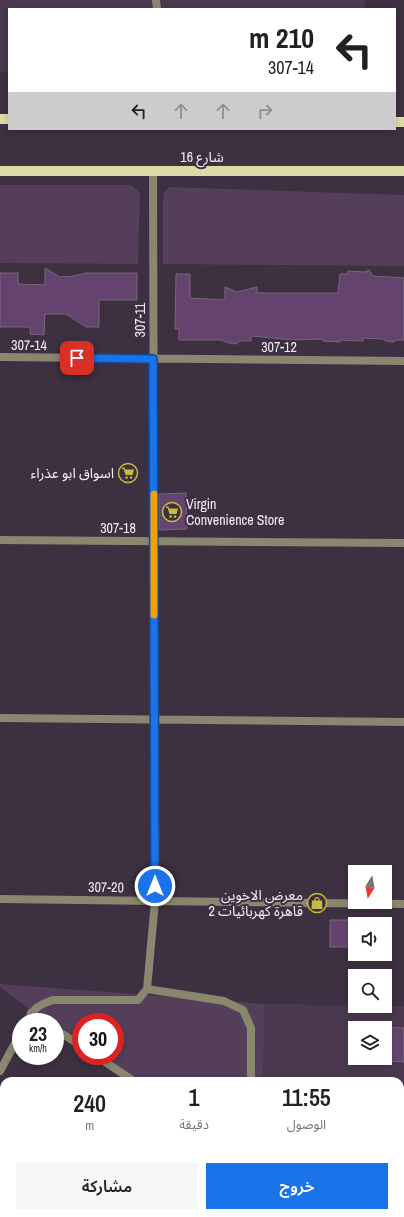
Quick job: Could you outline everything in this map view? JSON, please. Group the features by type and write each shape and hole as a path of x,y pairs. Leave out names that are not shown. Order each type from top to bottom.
{"main road":[{"name":"شارع 16","path":"0,171 404,171"}],"street":[{"name":"307-11","path":"147,989 155,901 153,172"},
{"name":"307-14","path":"0,357 153,359"},
{"name":"307-12","path":"153,359 404,361"},
{"name":"307-18","path":"0,540 404,543"},
{"path":"0,718 404,722"},
{"name":"307-20","path":"0,899 404,904"},
{"path":"32,1013 41,1004 53,1000 138,1000 147,989 224,1001 243,1010 251,1028 251,1077"},
{"path":"0,1071 12,1049"},
{"path":"110,1065 128,1077"}],"shaded area":[{"path":"0,0 365,0 365,8 8,8 8,72 0,72"},
{"path":"0,185 131,185 140,193 138,264 0,263"},
{"path":"169,187 404,195 404,266 163,264 163,194"},
{"path":"0,984 265,1004 263,1077 119,1077 103,1065 124,1065 124,1013 72,1013 72,1042 64,1036 64,1013 34,1013 0,987"},
{"path":"265,1004 348,1005 348,1013 392,1013 392,1006 404,1006 404,1077 263,1077"}],"building":[{"path":"45,268 60,277 86,273 137,273 137,300 99,300 99,327 86,327 66,314 45,314 44,335 30,334 30,327 0,327 0,273 18,273 18,284 45,285"},
{"path":"369,270 373,276 404,278 404,340 396,340 394,342 383,339 363,338 363,341 340,340 340,342 323,341 323,339 293,340 251,336 251,341 240,341 236,344 221,340 179,340 179,329 175,329 176,274 190,274 190,298 225,300 225,287 237,292 257,287 257,293 338,293 340,274 348,274 348,271 365,272"},
{"path":"186,493 187,529 159,530 159,494"},
{"path":"330,920 348,920 348,947 330,947"},
{"path":"392,1027 404,1028 404,1062 392,1061"}],"slow traffic":[{"path":"154,494 154,615"}],"place":[{"name":"اسواق ابو عذراء","path":"128,473"},
{"name":"Virgin Convenience Store","path":"172,512"},
{"name":"معرض الاخوين قاهرة كهربائيات 2","path":"317,903"}],"route":[{"path":"77,358 153,359 155,886"}]}
